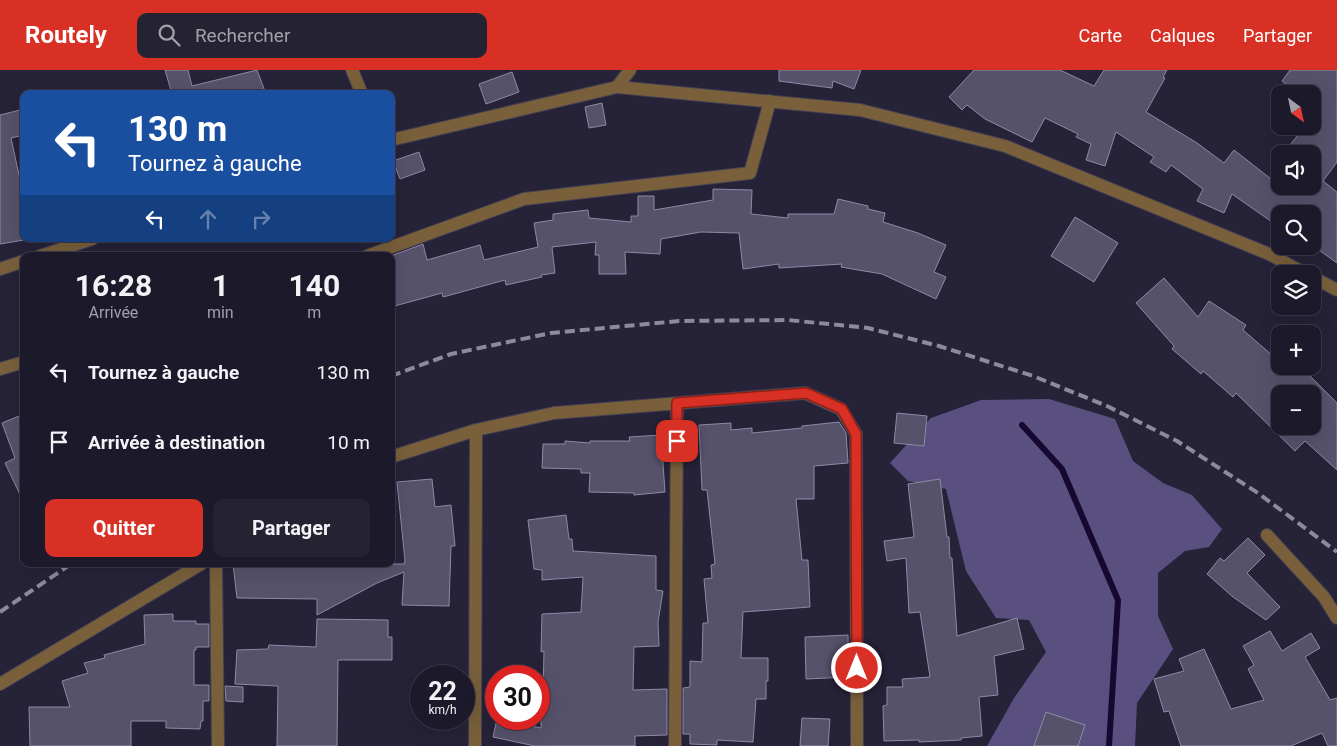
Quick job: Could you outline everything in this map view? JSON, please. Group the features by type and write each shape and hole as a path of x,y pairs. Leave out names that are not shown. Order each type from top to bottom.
{"street":[{"path":"352,70 360,90"},
{"path":"617,87 630,70"},
{"path":"395,139 617,87 860,110 1005,146 1269,254 1289,265"},
{"path":"378,252 524,199 750,173 770,101"},
{"path":"52,252 83,242"},
{"path":"0,269 20,263"},
{"path":"1321,282 1337,290"},
{"path":"0,369 20,363"},
{"path":"395,456 476,430 554,413 806,393 842,409 856,434 857,746"},
{"path":"675,746 677,403"},
{"path":"474,746 476,430"},
{"path":"1267,535 1324,597 1337,618"},
{"path":"0,684 196,567"},
{"path":"216,567 218,746"}],"shaded area":[{"path":"1049,399 1115,419 1133,461 1163,483 1192,495 1222,529 1209,547 1185,551 1158,573 1158,616 1173,649 1137,703 1135,746 987,746 1014,698 1046,652 1029,620 996,618 966,571 946,489 908,481 890,463 931,418 981,400"}],"building":[{"path":"165,70 188,70 192,86 257,70 264,90 171,90"},
{"path":"779,70 861,70 854,89 833,81 832,88 779,81"},
{"path":"974,70 1060,70 1094,86 1104,70 1167,70 1163,77 1165,78 1146,112 1197,143 1224,163 1234,150 1271,179 1271,195 1321,195 1321,145 1290,145 1298,135 1321,135 1321,85 1287,85 1282,81 1290,70 1337,70 1337,162 1323,181 1337,192 1337,263 1321,251 1321,205 1271,205 1271,221 1232,194 1224,213 1197,201 1203,189 1171,165 1166,172 1150,162 1154,157 1116,132 1105,166 1086,160 1091,144 1076,137 1078,134 1045,118 1032,142 985,119 967,105 962,110 949,97"},
{"path":"512,72 519,92 486,104 479,84"},
{"path":"602,103 606,125 589,128 585,107"},
{"path":"20,110 20,136 11,138 20,180 20,241 0,244 0,115"},
{"path":"419,152 425,170 400,179 395,166 395,160"},
{"path":"713,189 752,190 751,214 788,218 788,214 834,214 838,199 868,206 868,209 885,213 883,222 918,233 946,245 934,272 946,277 936,299 882,274 841,267 842,264 779,268 779,264 743,269 739,233 701,232 661,239 660,254 625,252 626,274 599,274 599,255 595,255 596,242 552,247 555,273 506,285 505,280 443,297 442,293 395,306 395,254 423,244 427,260 480,245 484,260 538,247 534,223 553,220 553,214 588,210 589,218 631,222 631,216 638,216 638,196 654,196 654,210 713,200"},
{"path":"1075,217 1118,243 1094,282 1051,256"},
{"path":"1164,278 1198,317 1209,301 1246,325 1243,330 1271,354 1271,375 1309,375 1319,385 1271,385 1271,427 1236,393 1233,397 1203,371 1201,374 1172,349 1174,346 1136,303"},
{"path":"1321,387 1337,403 1337,470 1305,441 1295,451 1279,435 1321,435"},
{"path":"897,413 927,416 924,446 894,443"},
{"path":"20,416 20,495 5,463 15,458 2,423"},
{"path":"839,422 846,433 848,463 814,466 814,499 796,499 802,560 808,560 810,607 743,612 741,658 768,658 766,699 756,699 753,742 717,740 717,745 690,744 690,734 683,734 683,688 690,687 690,661 702,662 703,623 708,623 704,579 712,578 711,565 715,564 707,490 702,490 699,425 731,423 731,430 752,428 752,433"},
{"path":"661,435 665,492 634,495 634,493 589,492 590,473 581,473 581,469 542,468 543,444 565,444 565,441 590,443 590,441 630,441 629,437"},
{"path":"432,479 435,507 451,505 455,546 451,546 449,606 402,605 404,572 377,583 317,615 317,599 237,598 233,567 395,567 395,564 404,564 397,482"},
{"path":"940,479 947,537 949,537 950,558 952,558 957,636 1017,618 1024,649 994,656 998,695 979,697 982,736 961,738 961,740 884,741 883,706 887,705 887,687 903,687 902,679 930,677 920,612 909,613 906,558 887,561 884,541 914,537 908,484"},
{"path":"566,515 569,539 572,539 573,551 656,556 656,590 663,591 658,622 659,646 634,647 633,690 667,689 667,735 635,736 635,746 535,746 493,737 495,730 550,730 550,665 544,665 544,651 541,652 542,614 581,612 583,577 542,580 542,570 534,569 528,520"},
{"path":"1248,538 1265,555 1247,573 1280,607 1266,620 1233,597 1207,574 1220,558 1224,561"},
{"path":"173,614 173,621 196,621 196,624 209,624 209,647 196,647 196,650 194,650 194,685 209,685 209,701 203,701 203,721 201,721 200,729 166,728 166,721 131,721 131,746 30,746 29,707 70,707 62,681 88,673 84,663 105,658 104,655 145,644 144,615"},
{"path":"317,619 388,620 388,637 392,637 392,660 338,660 337,746 277,746 278,686 235,684 237,650 268,649 269,645 316,647"},
{"path":"1270,631 1282,651 1311,633 1320,648 1305,657 1330,700 1337,698 1337,746 1328,746 1322,733 1291,746 1181,746 1169,711 1164,712 1154,679 1184,671 1179,659 1204,649 1231,709 1264,700 1248,669 1254,665 1243,646"},
{"path":"848,635 849,677 806,679 805,637"},
{"path":"225,686 243,687 243,702 226,701"},
{"path":"1046,712 1085,725 1078,746 1034,746"},
{"path":"802,718 830,719 828,746 800,746"}],"waterway":[{"path":"1022,425 1062,469 1118,600 1109,746"}],"railway":[{"path":"395,375 451,354 551,333 679,321 788,320 868,328 939,346 1033,376 1107,406 1177,441 1258,493 1337,552"},
{"path":"0,612 67,567"}],"route":[{"path":"677,441 677,403 806,393 842,409 856,434 857,668"}]}
